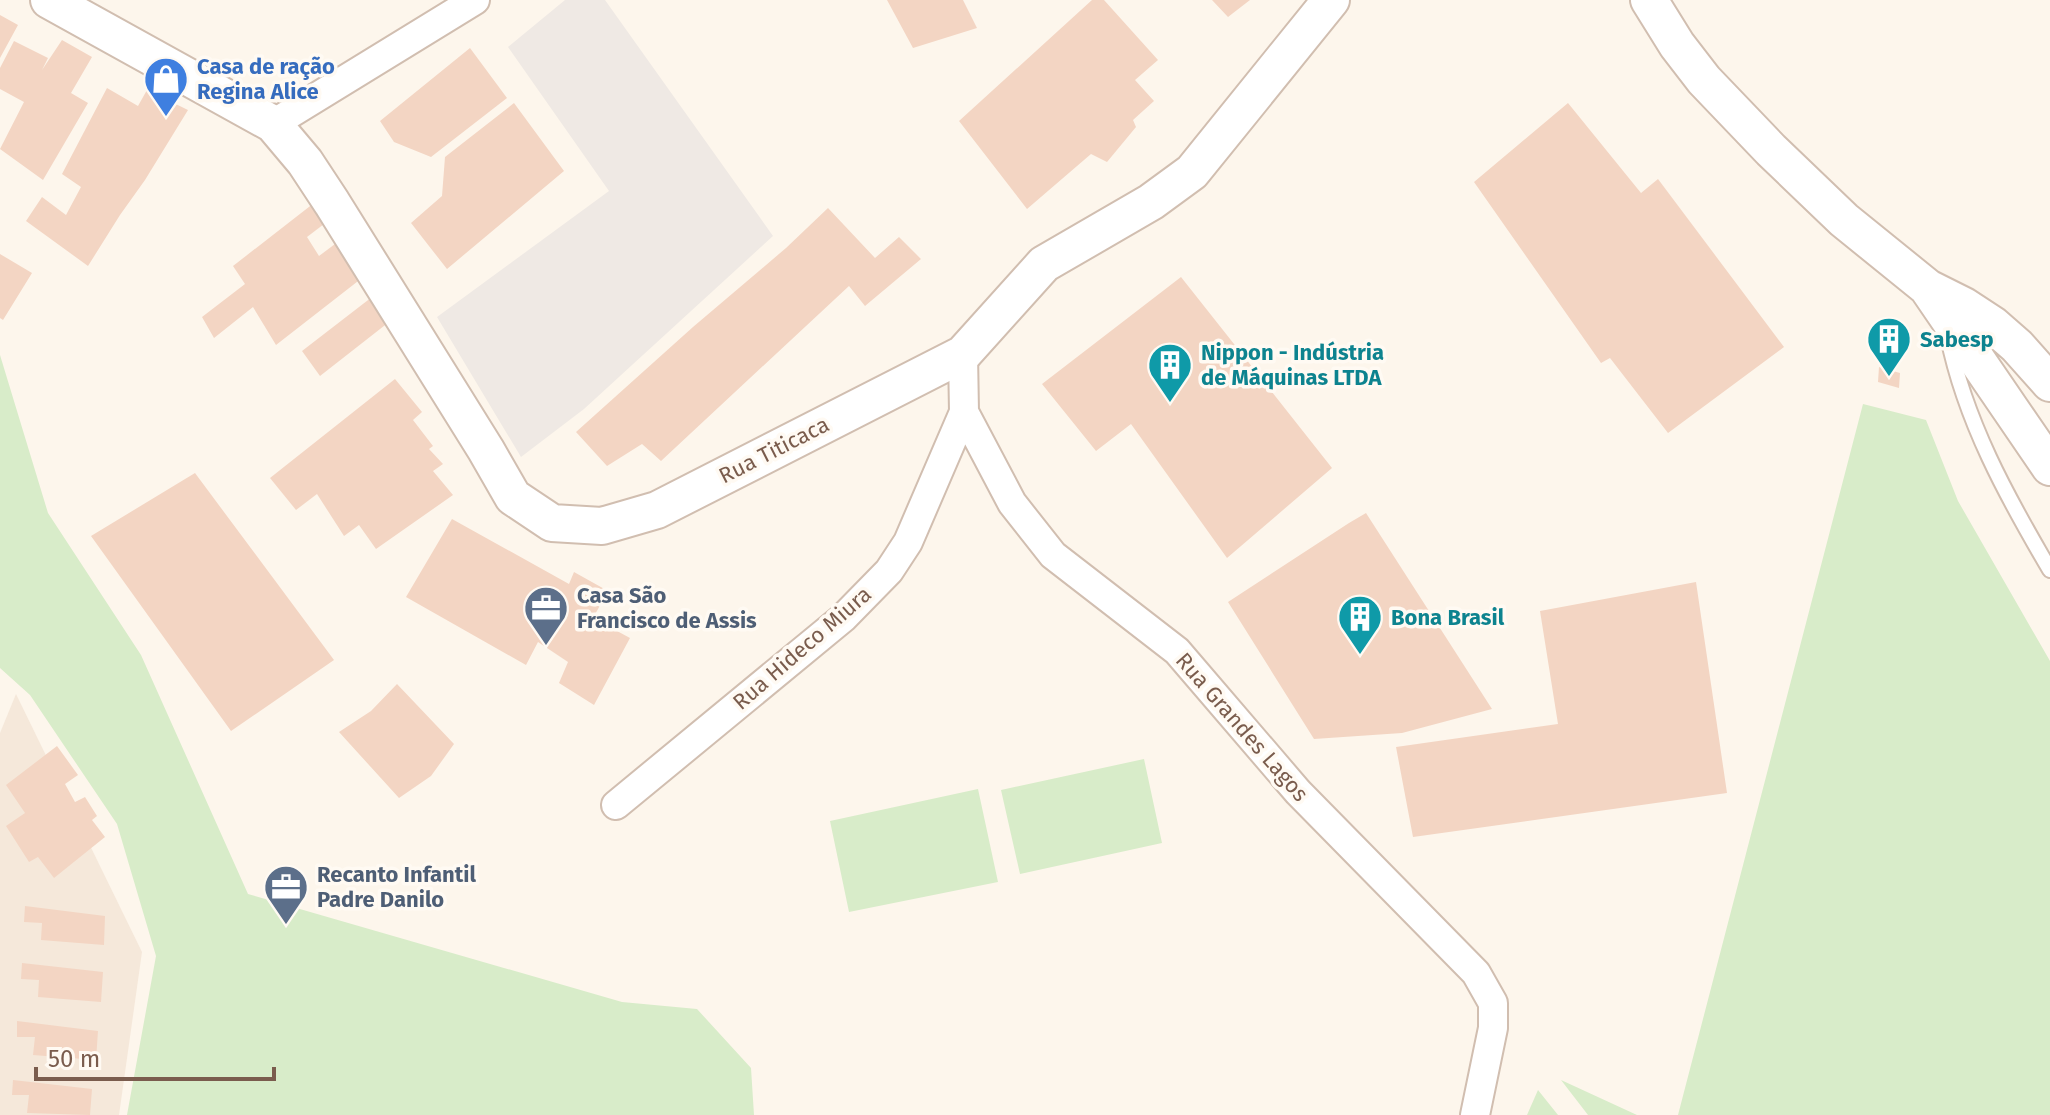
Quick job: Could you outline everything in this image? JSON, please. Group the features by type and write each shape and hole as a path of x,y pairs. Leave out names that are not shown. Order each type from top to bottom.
{"street":[{"path":"49,0 273,124 475,0"},
{"name":"Rua Titicaca","path":"273,124 305,162 332,203 513,497 552,523 602,526 657,510 963,354 1044,264 1151,202 1192,172 1331,0"},
{"path":"1649,0 1677,45 1728,106 1844,220 1935,299 2050,467"},
{"path":"1935,299 1964,306 1993,325 2050,383"},
{"name":"Rua Grandes Lagos","path":"963,354 964,412 1012,503 1053,555 1177,651 1298,792 1476,973 1493,1003 1493,1028 1475,1115"},
{"name":"Rua Hideco Miura","path":"616,805 843,618 889,571 908,542 964,412"}],"lane":[{"path":"1935,299 1954,370 1970,413 2012,505 2050,570"}],"shaded area":[{"path":"565,0 605,0 773,236 584,409 521,457 437,317 609,191 508,47"},
{"path":"16,694 142,952 119,1115 0,1115 0,733"}],"green space":[{"path":"0,355 48,513 141,655 248,894 622,1002 697,1009 751,1068 754,1115 127,1115 156,956 117,824 30,695 0,668"},
{"path":"1863,404 1926,420 1958,501 2050,661 2050,1115 1678,1115"},
{"path":"1144,759 1162,843 1020,874 1001,790"},
{"path":"978,789 998,882 849,912 830,821"},
{"path":"1561,1080 1637,1115 1588,1115"},
{"path":"1538,1090 1558,1115 1527,1115"}],"building":[{"path":"887,0 963,0 977,28 913,48"},
{"path":"1092,0 1104,0 1158,60 1135,80 1154,101 1133,120 1136,127 1107,162 1091,154 1027,209 959,121"},
{"path":"1212,0 1250,0 1228,17"},
{"path":"0,15 18,25 0,58"},
{"path":"62,40 92,57 71,93 88,103 43,180 0,149 24,102 0,89 0,68 14,41 48,58 42,70"},
{"path":"470,48 507,98 431,157 394,142 380,121"},
{"path":"107,88 138,106 147,90 188,110 88,266 26,221 42,197 66,215 81,187 62,174"},
{"path":"514,103 564,171 447,269 411,223 442,196 445,157"},
{"path":"1568,103 1641,193 1658,179 1784,347 1668,433 1610,358 1601,363 1474,182"},
{"path":"314,203 328,221 307,237 319,256 339,241 362,278 276,345 253,307 214,338 202,317 245,284 233,266"},
{"path":"828,208 875,258 899,237 921,259 865,306 849,286 661,461 642,444 607,466 576,432"},
{"path":"0,254 32,273 3,320 0,318"},
{"name":"Nippon - Indústria de Máquinas LTDA","path":"1181,277 1332,468 1227,558 1131,424 1096,451 1042,384"},
{"path":"372,297 389,322 320,376 302,351"},
{"name":"Sabesp","path":"1879,367 1900,373 1899,388 1878,382"},
{"path":"395,379 422,412 413,420 433,446 429,449 443,464 433,471 453,495 376,549 359,525 344,536 317,494 296,510 270,478"},
{"path":"195,473 334,660 231,731 91,536"},
{"name":"Bona Brasil","path":"1366,513 1492,709 1402,733 1314,739 1228,602"},
{"path":"452,519 569,584 574,572 608,591 593,618 630,638 594,705 559,683 568,662 538,642 526,665 406,597"},
{"path":"1696,582 1727,793 1413,837 1396,747 1558,724 1540,611"},
{"path":"397,684 454,744 431,776 399,798 339,732 371,711"},
{"path":"57,746 78,775 65,784 75,802 85,797 97,816 92,820 105,837 54,878 38,857 29,862 6,826 25,813 6,785"},
{"path":"25,906 105,916 104,945 41,940 42,923 24,922"},
{"path":"22,963 103,972 101,1002 38,997 39,980 21,979"},
{"path":"17,1021 98,1031 96,1060 33,1055 35,1037 17,1037"},
{"path":"13,1080 92,1089 90,1115 27,1113 29,1095 12,1095"}],"place":[{"name":"Casa de ração Regina Alice","path":"166,118"},
{"name":"Sabesp","path":"1889,378"},
{"name":"Nippon - Indústria de Máquinas LTDA","path":"1170,404"},
{"name":"Casa São Francisco de Assis","path":"546,647"},
{"name":"Bona Brasil","path":"1360,656"},
{"name":"Recanto Infantil Padre Danilo","path":"286,926"}]}
